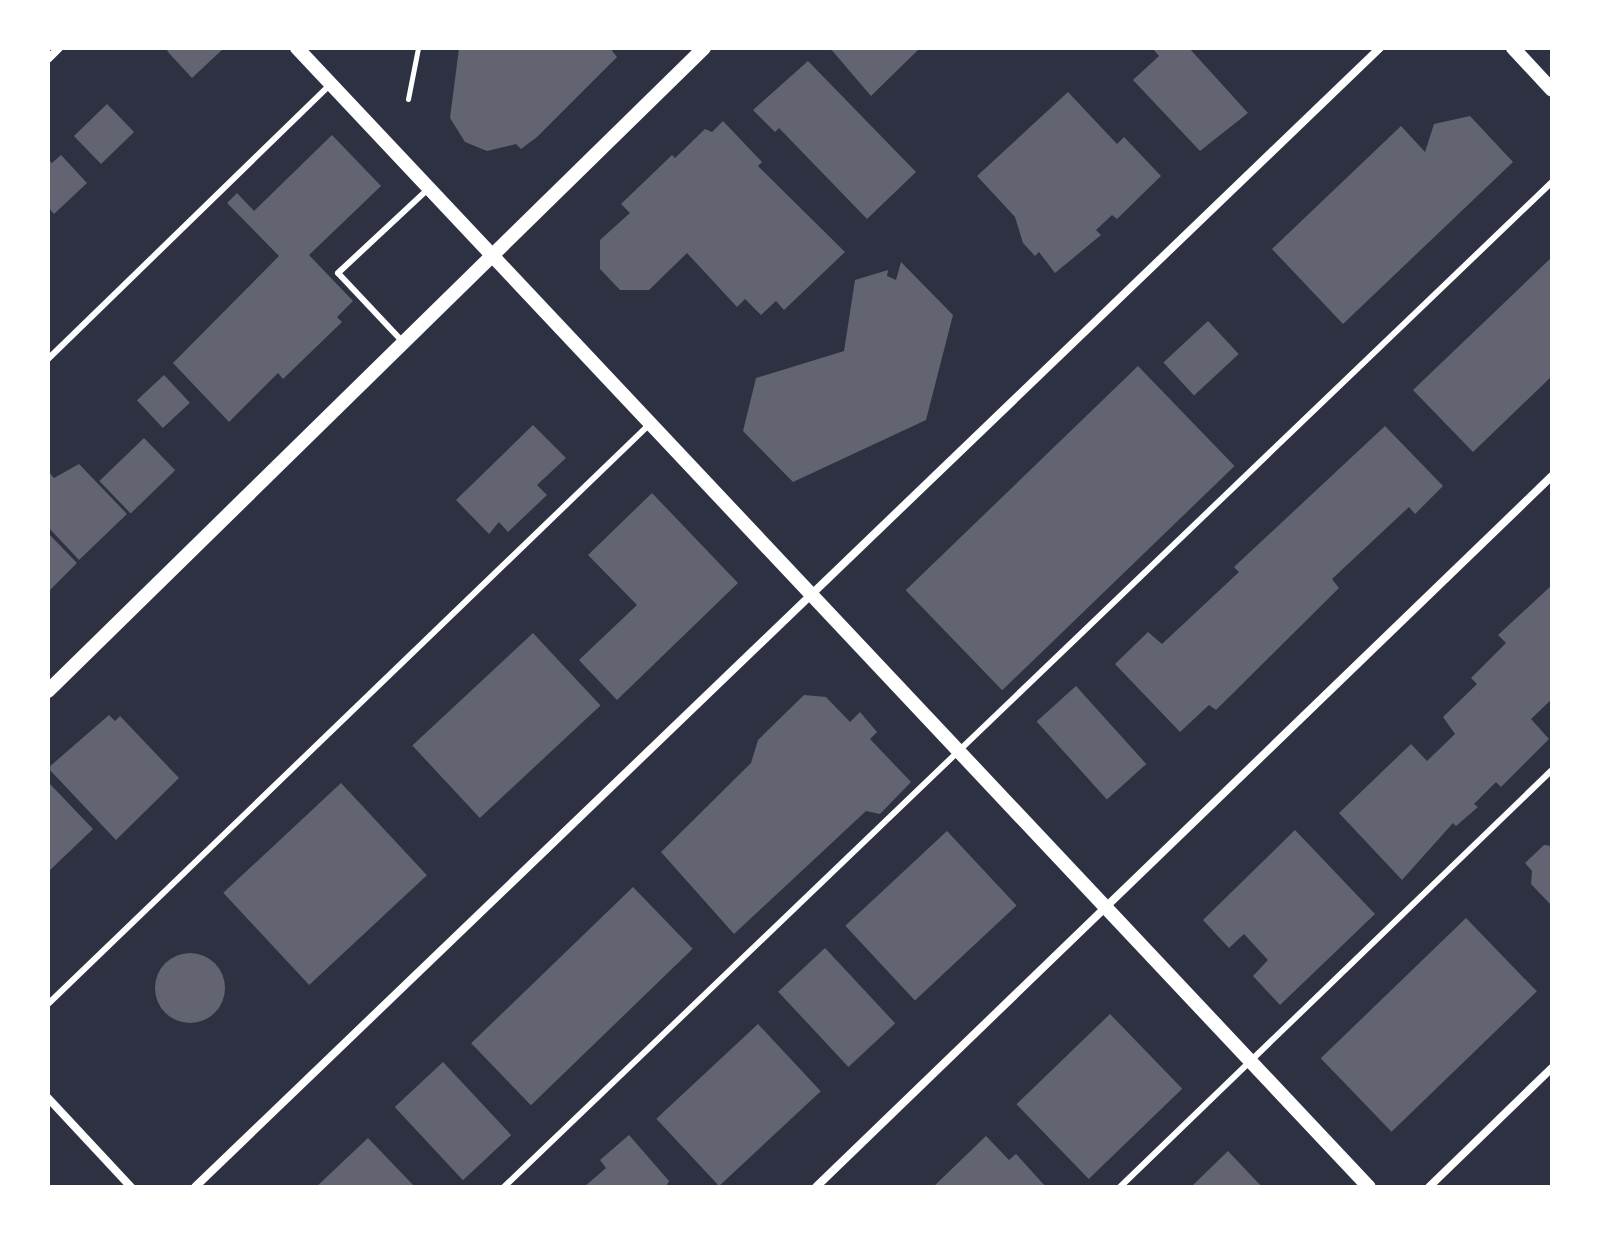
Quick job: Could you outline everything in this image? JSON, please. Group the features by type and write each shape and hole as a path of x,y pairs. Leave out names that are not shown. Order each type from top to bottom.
{"street":[{"path":"48,59 59,48"},
{"path":"297,48 653,421 1369,1187"},
{"path":"48,691 704,48"},
{"path":"195,1187 1380,48"},
{"path":"1513,48 1552,90"},
{"path":"816,1187 1552,476"},
{"path":"1429,1187 1552,1068"},
{"path":"48,1098 131,1187"}],"lane":[{"path":"48,359 331,84"},
{"path":"504,1187 1552,182"},
{"path":"402,341 338,273 430,186"},
{"path":"48,1004 653,421"},
{"path":"1120,1187 1552,770"}],"path":[{"path":"408,99 418,48"}],"building":[{"path":"171,48 224,48 192,78 167,51"},
{"path":"459,48 610,48 617,57 537,137 521,149 516,144 487,151 465,142 450,118"},
{"path":"830,48 920,48 871,96"},
{"path":"1152,48 1189,48 1248,113 1200,151 1133,80 1159,56"},
{"path":"808,61 916,172 867,219 779,128 775,132 753,110"},
{"path":"1068,92 1117,144 1124,137 1161,176 1117,219 1112,215 1096,230 1101,235 1055,273 1039,252 1035,256 1023,243 1015,217 977,176"},
{"path":"107,104 134,132 101,164 74,136"},
{"path":"1470,116 1513,162 1343,324 1272,249 1401,126 1425,152 1434,124"},
{"path":"723,121 762,162 758,166 845,252 784,310 776,301 761,315 745,299 737,307 687,253 649,290 620,290 600,269 600,240 630,213 621,204 672,155 675,158 705,129 712,132"},
{"path":"332,135 381,186 309,255 353,301 337,317 342,322 283,379 278,373 229,422 173,363 279,256 227,203 237,193 254,211"},
{"path":"61,155 87,183 54,214 48,207 48,159 52,163"},
{"path":"1552,257 1552,376 1473,452 1413,390"},
{"path":"901,262 953,315 926,420 793,482 743,431 756,378 844,351 855,280 888,270 887,276 896,280"},
{"path":"1208,321 1239,354 1194,396 1163,363"},
{"path":"1138,366 1235,466 1002,690 906,590"},
{"path":"164,375 190,403 163,428 137,400"},
{"path":"533,425 566,458 537,485 547,495 508,532 499,522 489,534 456,500"},
{"path":"1385,426 1443,486 1415,514 1409,507 1332,579 1339,588 1216,710 1209,705 1180,732 1115,664 1148,632 1162,644 1239,572 1234,567"},
{"path":"144,438 175,470 131,513 99,481"},
{"path":"79,464 127,514 79,560 48,527 48,471 54,478"},
{"path":"652,493 738,583 617,700 579,660 637,605 588,555"},
{"path":"48,533 77,563 48,592"},
{"path":"1552,585 1552,699 1531,719 1549,739 1501,787 1496,782 1474,804 1478,807 1456,826 1453,823 1402,880 1339,813 1411,744 1427,761 1455,734 1443,717 1477,684 1471,678 1506,643 1498,635"},
{"path":"533,633 601,705 480,818 412,746"},
{"path":"1076,686 1146,764 1107,799 1037,721"},
{"path":"804,695 826,697 850,722 860,712 877,732 870,739 911,782 880,814 866,811 734,934 661,852 751,763 758,740"},
{"path":"109,715 115,721 120,716 179,778 116,840 48,768"},
{"path":"48,782 93,829 48,872"},
{"path":"341,783 427,875 309,985 223,893"},
{"path":"1295,830 1375,914 1280,1005 1253,976 1268,960 1244,934 1229,948 1203,920"},
{"path":"947,831 1017,906 915,1000 845,926"},
{"path":"1544,845 1552,846 1552,906 1531,884 1532,871 1525,863"},
{"path":"633,887 693,949 531,1105 471,1043"},
{"path":"1466,918 1537,991 1392,1132 1321,1058"},
{"path":"825,948 895,1023 848,1067 778,992"},
{"path":"190,953 215,963 225,988 215,1013 190,1023 165,1013 155,988 165,963"},
{"path":"1110,1014 1182,1089 1089,1179 1016,1104"},
{"path":"758,1024 821,1091 719,1186 656,1119"},
{"path":"443,1062 511,1135 463,1180 395,1107"},
{"path":"629,1135 669,1181 666,1187 584,1187 606,1168 600,1160"},
{"path":"986,1136 1009,1160 1016,1154 1046,1187 933,1187"},
{"path":"368,1138 415,1187 316,1187"},
{"path":"1228,1151 1262,1187 1191,1187"}]}
